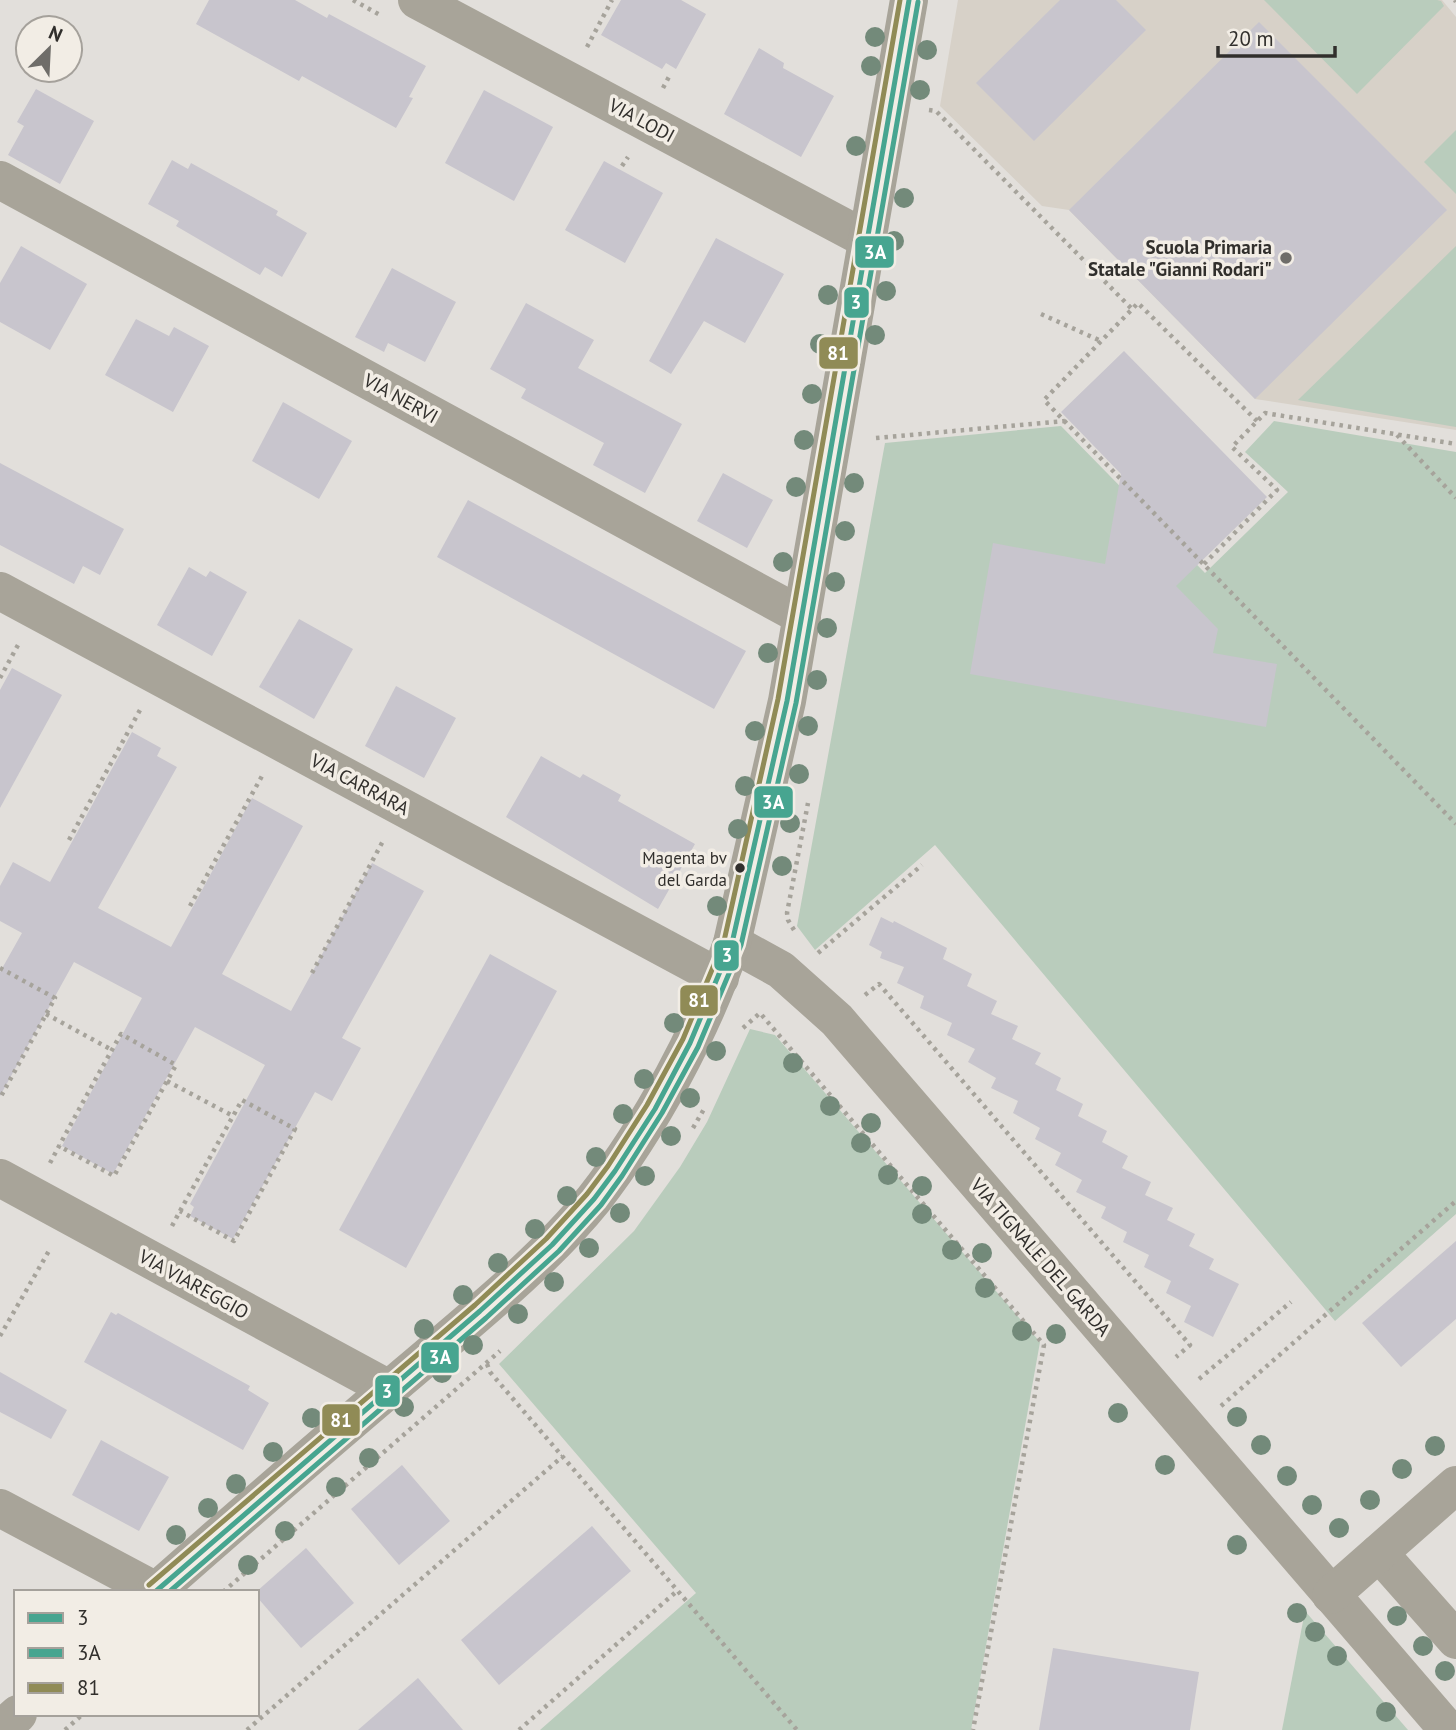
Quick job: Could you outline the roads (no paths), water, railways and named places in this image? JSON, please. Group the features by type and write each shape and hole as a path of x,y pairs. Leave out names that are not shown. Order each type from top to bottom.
{"street":[{"path":"156,1590 540,1255 593,1200 635,1141 668,1085 726,960 787,701 909,0"},
{"name":"VIA LODI","path":"402,9 866,239"},
{"name":"VIA NERVI","path":"0,180 802,616"},
{"name":"VIA CARRARA","path":"0,591 726,960"},
{"name":"VIA TIGNALE DEL GARDA","path":"726,960 781,970 836,1020 1448,1730"},
{"name":"VIA VIAREGGIO","path":"0,1178 389,1389"},
{"path":"1331,1595 1456,1485"},
{"path":"0,1508 153,1590"},
{"path":"1379,1553 1456,1640"},
{"path":"0,1730 16,1716"}],"place":[{"name":"Scuola Primaria Statale \"Gianni Rodari\"","path":"1286,258"},
{"name":"Magenta bv del Garda","path":"740,868"}]}
